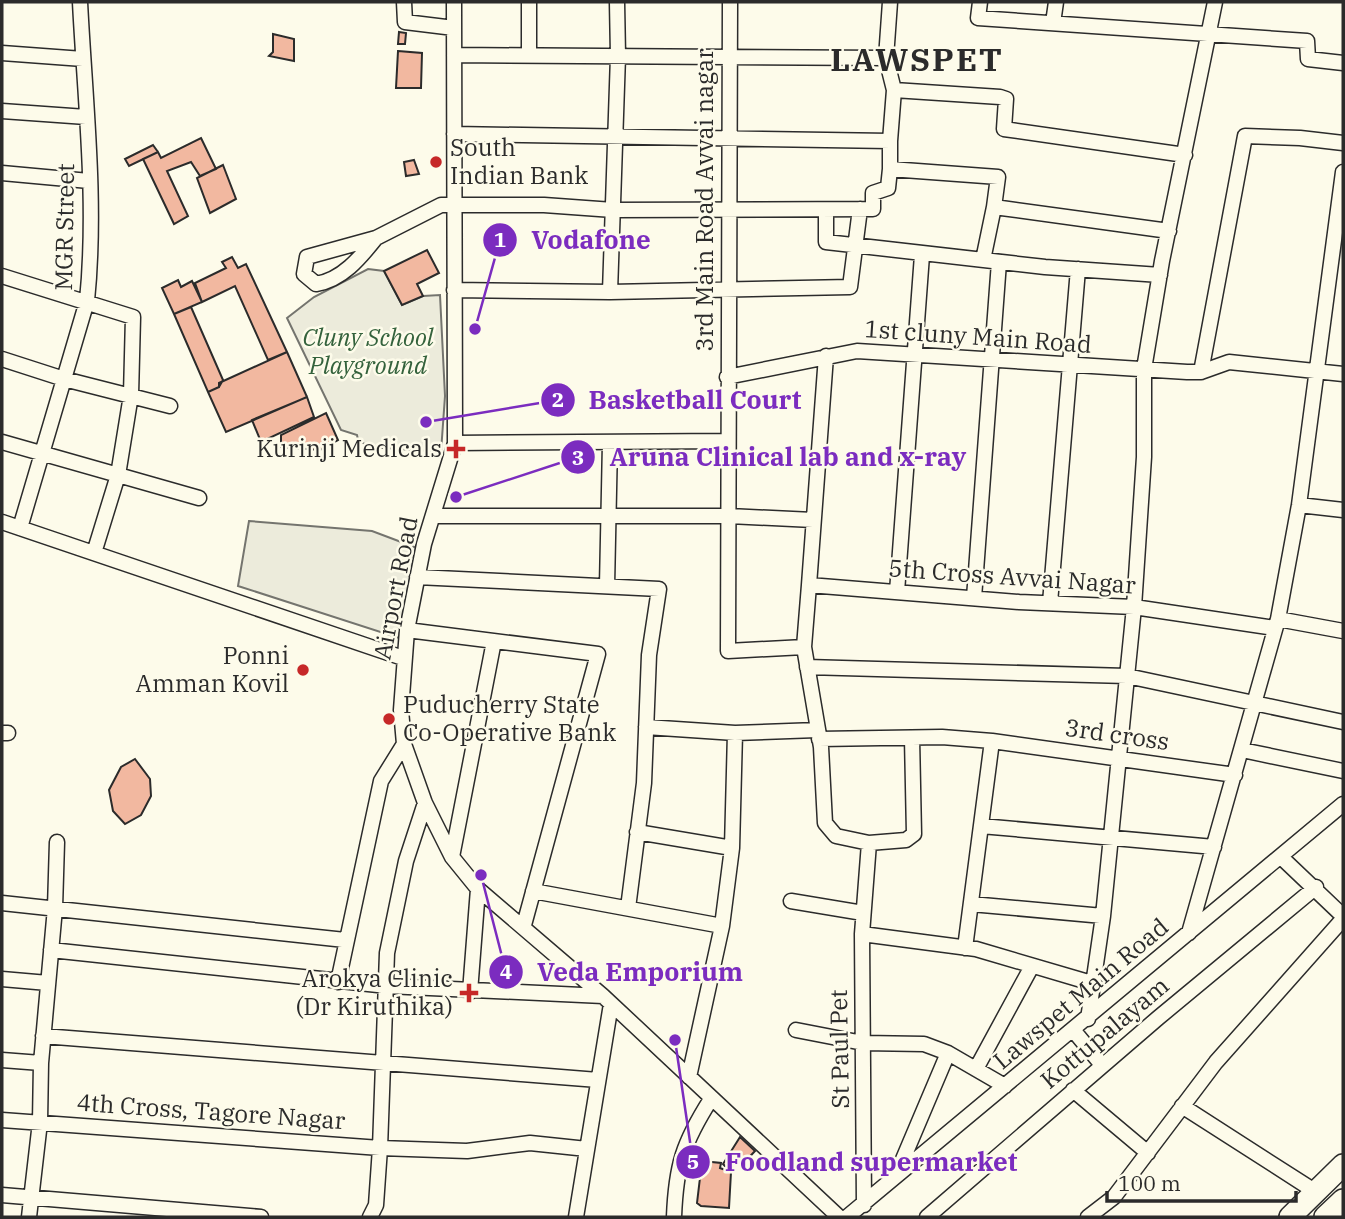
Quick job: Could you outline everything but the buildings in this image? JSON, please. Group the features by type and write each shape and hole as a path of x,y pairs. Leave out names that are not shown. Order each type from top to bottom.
{"highway":[{"path":"1290,1217 1343,1165"},
{"path":"1325,1217 1343,1200"}],"street":[{"name":"MGR Street","path":"20,528 87,301 90,270 89,181 83,60 76,2"},
{"path":"404,2 405,22 454,28"},
{"name":"Airport Road","path":"454,2 455,443 416,577 407,630 401,710 404,744 425,803 452,857 478,889 524,925 607,1000 839,1217"},
{"path":"529,2 529,55"},
{"path":"610,292 618,56 617,2"},
{"name":"3rd Main Road Avvai nagar","path":"730,2 727,651 804,648"},
{"path":"376,238 357,261 330,282 316,284 304,274 307,257 376,238 441,205 544,205 613,210 873,209 873,193 888,188 890,169 894,90 886,58 890,2"},
{"path":"980,2 978,18 1307,41 1308,59 1343,63"},
{"path":"1053,23 1056,2"},
{"path":"1088,1020 1103,916 1134,607 1144,457 1144,369 1168,231 1215,2"},
{"path":"2,53 83,60"},
{"path":"454,55 886,58"},
{"path":"894,90 1000,97 1006,99 1004,129 1185,155"},
{"path":"2,111 86,117"},
{"path":"454,134 890,141"},
{"path":"1201,372 1245,136 1300,138 1343,144"},
{"path":"890,169 998,177 983,260"},
{"path":"1189,933 1276,624 1300,505 1343,172"},
{"path":"2,173 89,181"},
{"path":"994,207 1168,231"},
{"path":"454,290 610,292 850,287 860,209"},
{"path":"826,210 825,242 922,255 1160,275"},
{"path":"897,592 922,255"},
{"path":"974,598 999,262"},
{"path":"1050,603 1078,269"},
{"path":"2,276 134,317 131,396 118,475 94,553"},
{"name":"1st cluny Main Road","path":"727,377 857,351 1068,367 1201,372 1229,362 1343,374"},
{"path":"825,356 804,648 818,735 825,823 836,836 869,843 906,840 914,834 912,738"},
{"path":"2,359 64,379 170,406"},
{"path":"455,443 727,441"},
{"path":"2,442 199,498"},
{"path":"607,586 610,443"},
{"path":"1300,505 1343,510"},
{"path":"433,516 729,516 813,520"},
{"path":"2,522 403,659"},
{"path":"416,577 458,582 659,589 649,655 646,727 628,908"},
{"name":"5th Cross Avvai Nagar","path":"809,585 1134,607 1343,631"},
{"path":"407,630 598,654 524,925"},
{"path":"452,857 494,641"},
{"path":"807,667 1127,676 1343,722"},
{"name":"3rd cross","path":"646,727 735,733 992,741 1235,775"},
{"path":"689,1077 722,926 732,848 735,733"},
{"path":"965,948 992,741"},
{"path":"338,982 381,781 404,744"},
{"path":"1242,750 1343,771"},
{"path":"370,1217 376,1205 380,1148 387,960 406,861 425,803"},
{"name":"Lawspet Main Road","path":"847,1217 864,1205 897,1173 1088,1020 1343,804"},
{"path":"981,826 1214,847"},
{"path":"637,832 732,848"},
{"path":"29,1217 40,1122 41,1063 55,908 57,842"},
{"name":"St Paul Pet","path":"864,1205 862,934 869,843"},
{"path":"1088,1217 1114,1197 1216,1062 1343,917 1316,887 1281,857"},
{"name":"Kottupalayam","path":"927,1217 1102,1065 1316,887"},
{"path":"470,992 478,889"},
{"path":"533,891 722,926"},
{"path":"791,901 863,913"},
{"path":"2,903 345,940"},
{"path":"971,904 1103,916"},
{"path":"862,934 965,948 1095,985"},
{"path":"51,950 338,982 607,1000 598,1080 576,1217"},
{"path":"976,1069 1032,966"},
{"path":"2,979 48,983"},
{"path":"796,1030 863,1043 924,1044 948,1053 1005,1086"},
{"path":"1074,1031 1102,1065"},
{"path":"43,1036 598,1080"},
{"path":"897,1173 948,1053"},
{"path":"2,1060 41,1063"},
{"path":"1073,1090 1148,1153"},
{"path":"674,1217 679,1163 688,1135 710,1099"},
{"path":"1182,1106 1316,1192"},
{"name":"4th Cross, Tagore Nagar","path":"2,1120 380,1148 467,1151 530,1143 587,1149"},
{"path":"2,1195 261,1217"}],"green space":[{"name":"Cluny School Playground","path":"368,269 384,271 402,305 423,296 440,295 445,396 441,452 370,447 358,440 357,435 341,430 287,318 314,297"},
{"path":"249,521 372,531 417,548 402,639 238,586"}],"place":[{"name":"South Indian Bank","path":"436,162"},
{"name":"Vodafone","path":"475,329"},
{"name":"Basketball Court","path":"426,422"},
{"name":"Kurinji Medicals","path":"456,449"},
{"name":"Aruna Clinical lab and x-ray","path":"456,497"},
{"name":"Ponni Amman Kovil","path":"303,670"},
{"name":"Puducherry State Co-Operative Bank","path":"389,719"},
{"name":"Veda Emporium","path":"481,875"},
{"name":"Arokya Clinic (Dr Kiruthika)","path":"469,993"},
{"name":"Foodland supermarket","path":"675,1040"}],"district":[{"name":"LAWSPET","path":"917,60"}]}
